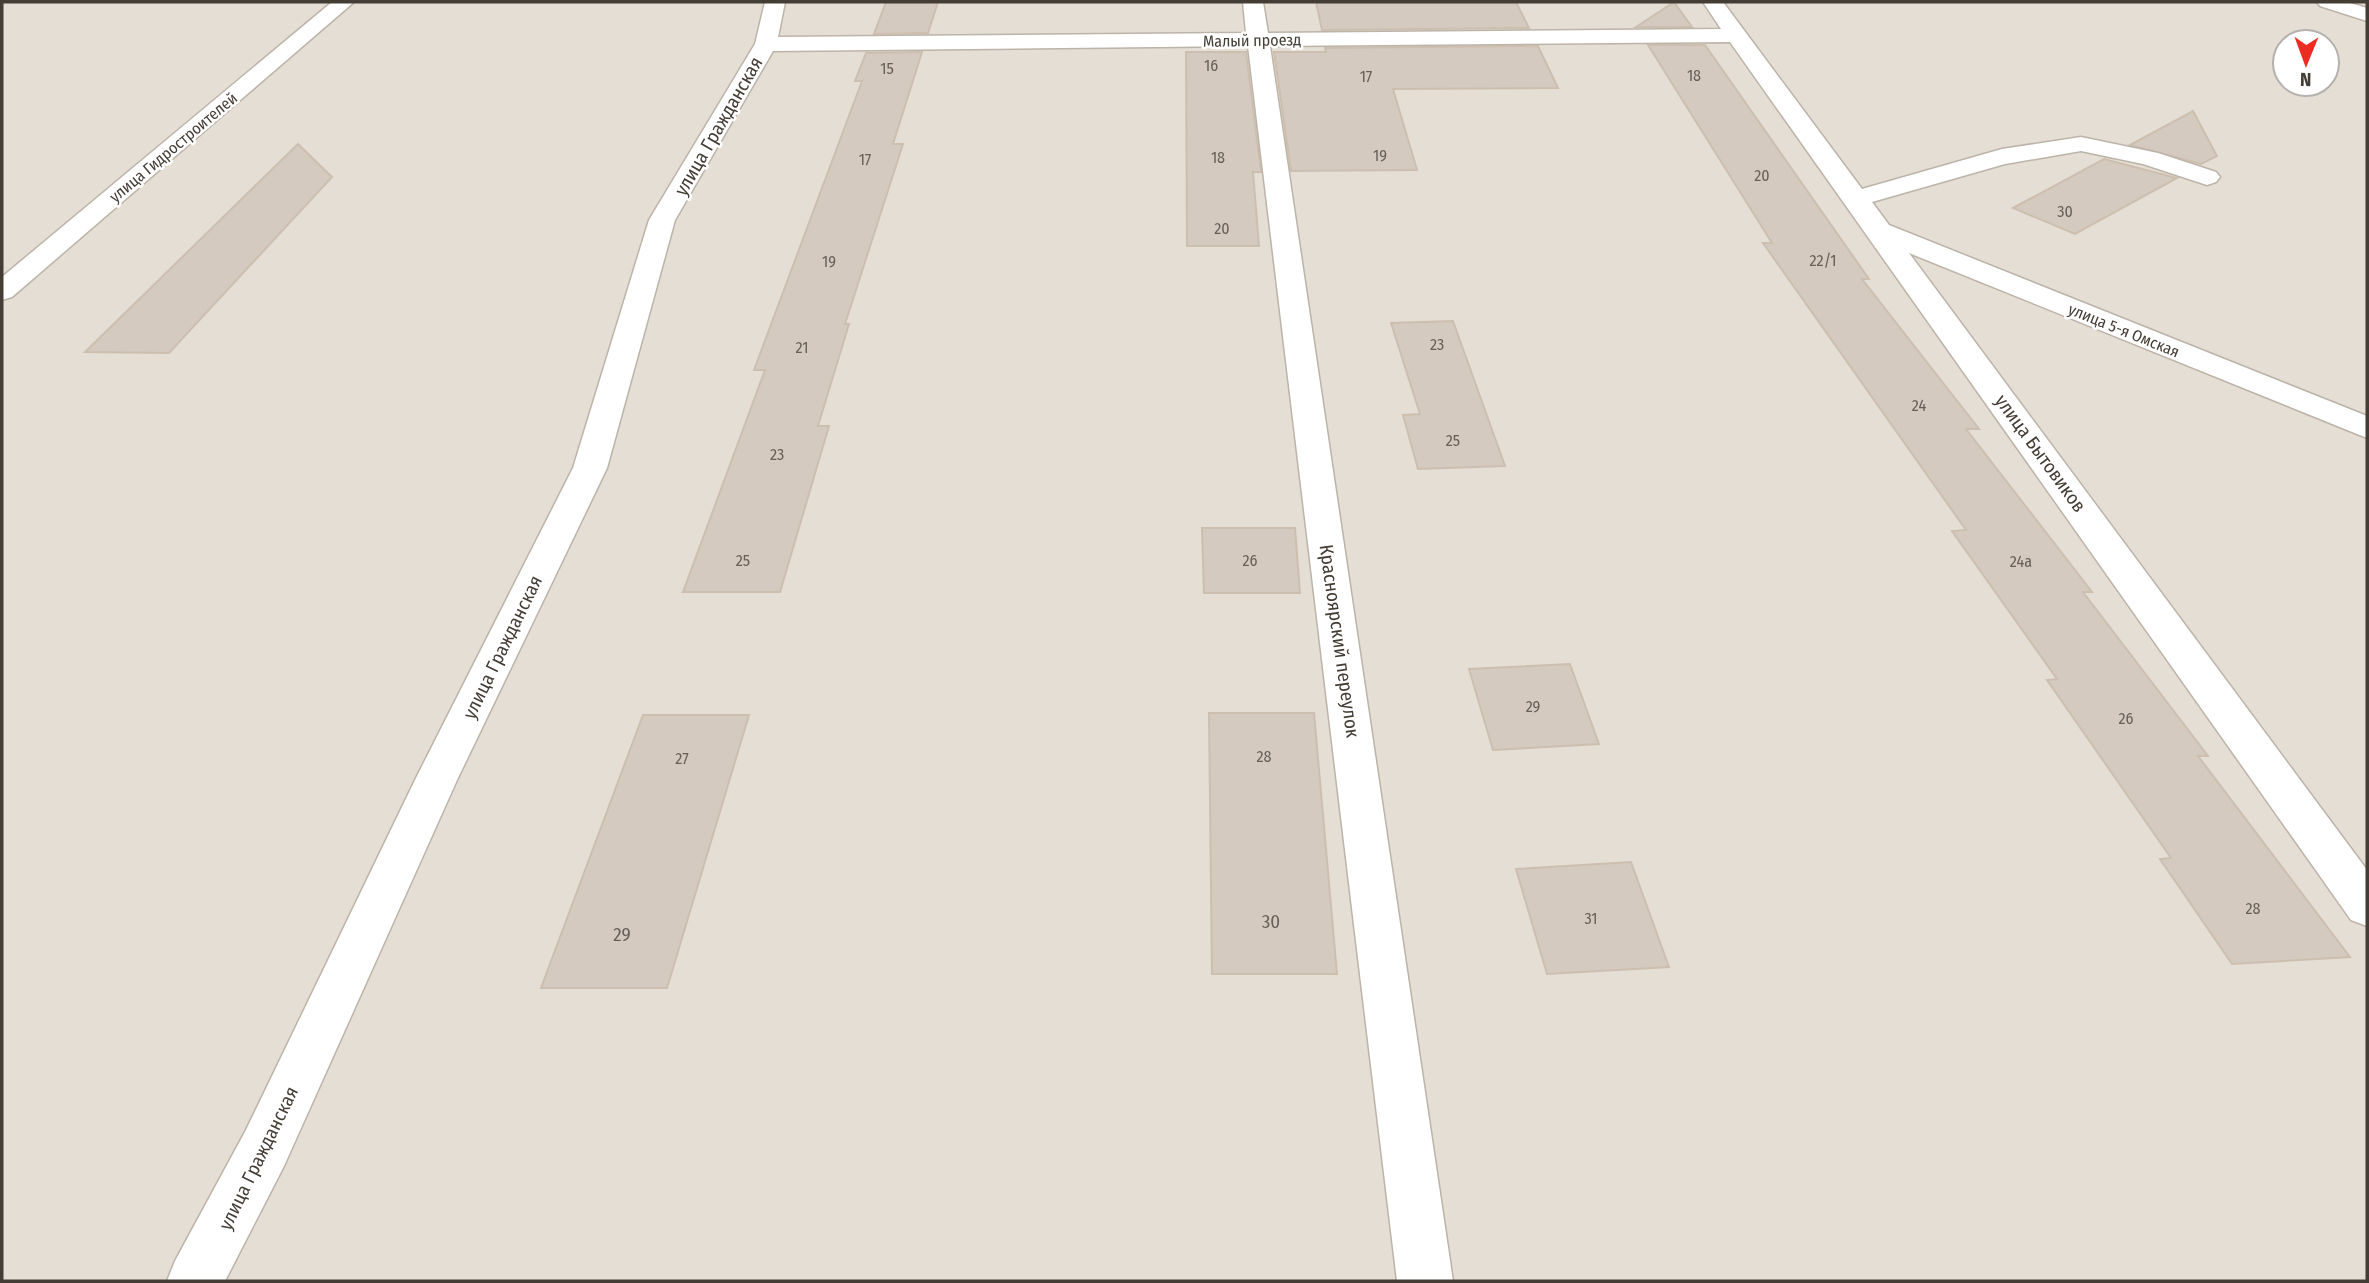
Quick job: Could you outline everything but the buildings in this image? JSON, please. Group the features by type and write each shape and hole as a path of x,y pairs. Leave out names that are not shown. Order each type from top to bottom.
{"street":[{"name":"улица Гидростроителей","path":"2,291 344,2"},
{"name":"улица Гражданская","path":"195,1281 265,1148 436,780 590,468 662,220 766,44 775,2"},
{"name":"Красноярский переулок","path":"1253,2 1425,1281"},
{"name":"улица Бытовиков","path":"1713,2 2367,906"},
{"path":"2327,2 2367,15"},
{"name":"Малый проезд","path":"766,44 1739,35"},
{"path":"1855,200 2002,157 2081,144 2149,158 2207,177"},
{"name":"улица 5-я Омская","path":"1880,231 2367,428"}],"shaded area":[{"path":"2,2 2367,2 2367,1281 2,1281"}]}
